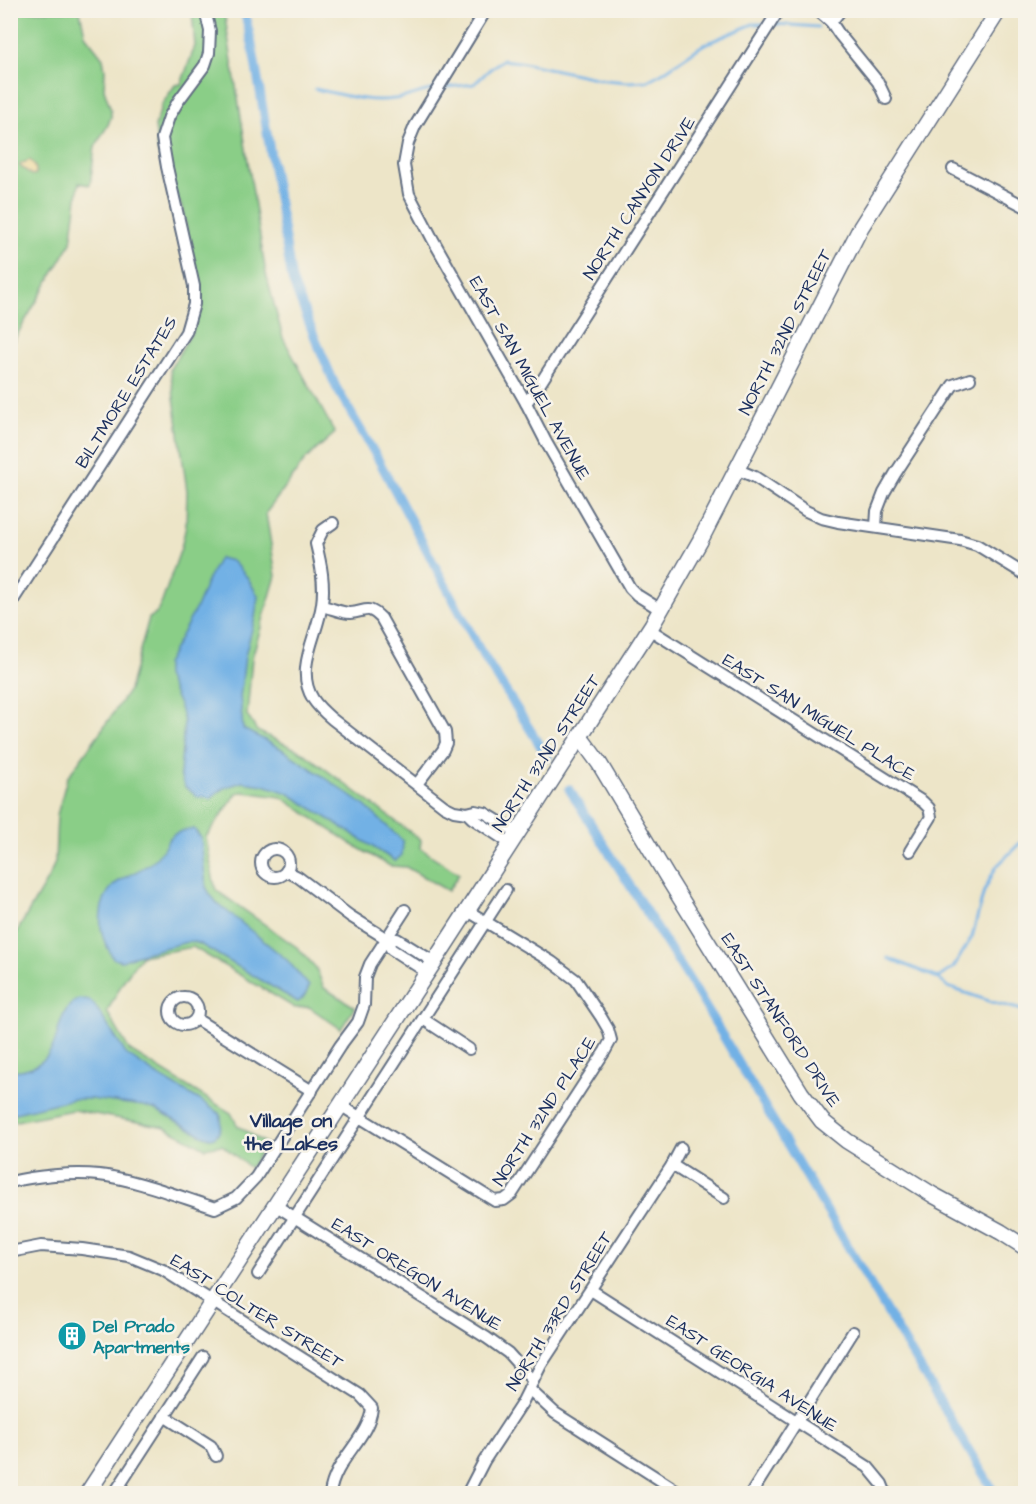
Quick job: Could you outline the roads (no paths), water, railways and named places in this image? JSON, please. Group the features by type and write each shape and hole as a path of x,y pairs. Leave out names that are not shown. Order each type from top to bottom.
{"main road":[{"name":"NORTH 32ND STREET","path":"87,1494 431,968 661,610 861,227 999,10"},
{"name":"EAST STANFORD DRIVE","path":"579,737 599,763 811,1109 847,1141 933,1195 1026,1248"}],"street":[{"name":"BILTMORE ESTATES","path":"10,605 186,332 194,304 194,286 162,138 169,117 205,65 210,53 210,32 205,10"},
{"name":"EAST SAN MIGUEL AVENUE","path":"486,10 415,126 408,143 404,165 409,194 546,442 630,588 661,610"},
{"name":"NORTH CANYON DRIVE","path":"526,403 779,10"},
{"path":"817,10 831,22 878,82 885,99"},
{"path":"831,22 841,10"},
{"path":"953,169 1026,207"},
{"path":"876,527 877,511 884,493 908,454 953,385 970,379"},
{"path":"736,469 755,477 806,511 821,518 960,540 976,546 1026,575"},
{"path":"333,524 323,530 316,544 322,575 322,606 306,664 306,680 312,697 332,719 444,806 454,811 467,813 472,819 514,839"},
{"path":"322,606 350,613 366,609 381,618 445,732 446,742 443,750 417,784"},
{"name":"EAST SAN MIGUEL PLACE","path":"649,629 923,802 929,808 931,818 910,851"},
{"path":"286,871 387,939 397,939 407,945 431,968"},
{"path":"258,1274 506,890"},
{"path":"10,1182 39,1177 99,1175 133,1182 215,1208 236,1198 256,1177 340,1046 358,1022 364,1005 365,977 370,964 405,910"},
{"path":"468,911 486,922"},
{"name":"NORTH 32ND PLACE","path":"360,1116 495,1201 504,1200 512,1194 605,1051 611,1040 608,1029 576,980 552,962 486,922"},
{"path":"387,939 391,949 400,955 431,968"},
{"path":"400,955 407,945"},
{"path":"196,1019 312,1091"},
{"path":"423,1019 469,1049"},
{"path":"340,1105 360,1116"},
{"name":"NORTH 33RD STREET","path":"467,1494 484,1461 522,1402 541,1365 681,1148"},
{"path":"672,1165 724,1198"},
{"name":"EAST OREGON AVENUE","path":"275,1205 488,1338 508,1353 555,1413 682,1494"},
{"name":"EAST COLTER STREET","path":"10,1252 52,1246 82,1248 129,1256 163,1270 360,1395 372,1408 371,1420 345,1458 331,1484 330,1494"},
{"name":"EAST GEORGIA AVENUE","path":"591,1290 868,1467 882,1484 886,1494"},
{"path":"751,1494 853,1332"},
{"path":"114,1494 203,1357"},
{"path":"164,1416 211,1446 216,1456"}],"water":[{"path":"219,558 232,561 247,577 258,596 245,656 240,697 243,729 280,748 365,806 403,841 402,855 395,861 288,793 264,785 242,782 224,788 211,798 198,797 185,787 180,775 184,722 166,676 166,664"},
{"path":"194,829 201,838 206,887 210,894 217,903 287,960 309,986 305,995 298,1002 200,944 191,941 122,961 112,956 102,934 101,925 102,908 108,892 118,882 153,861 176,833"},
{"path":"79,999 94,1004 126,1054 220,1114 221,1124 217,1134 212,1138 205,1136 144,1106 91,1099 73,1099 11,1114 11,1071 30,1068 43,1061 56,1040 63,1016 69,1006"}],"waterway":[{"path":"244,10 252,44 292,280 315,338 336,387 379,461 480,650 548,758"},
{"path":"441,88 474,84 502,60 605,80 647,81 703,45 753,24 768,24"},
{"path":"775,24 818,27"},
{"path":"315,89 374,100 404,97 435,89"},
{"path":"569,789 692,984 995,1494"},
{"path":"938,978 953,968 972,937 984,891 996,867 1026,837"},
{"path":"888,958 938,978 948,987 1026,1011"}],"place":[{"name":"Del Prado Apartments","path":"72,1336"}],"district":[{"name":"Village on the Lakes","path":"291,1132"}]}
